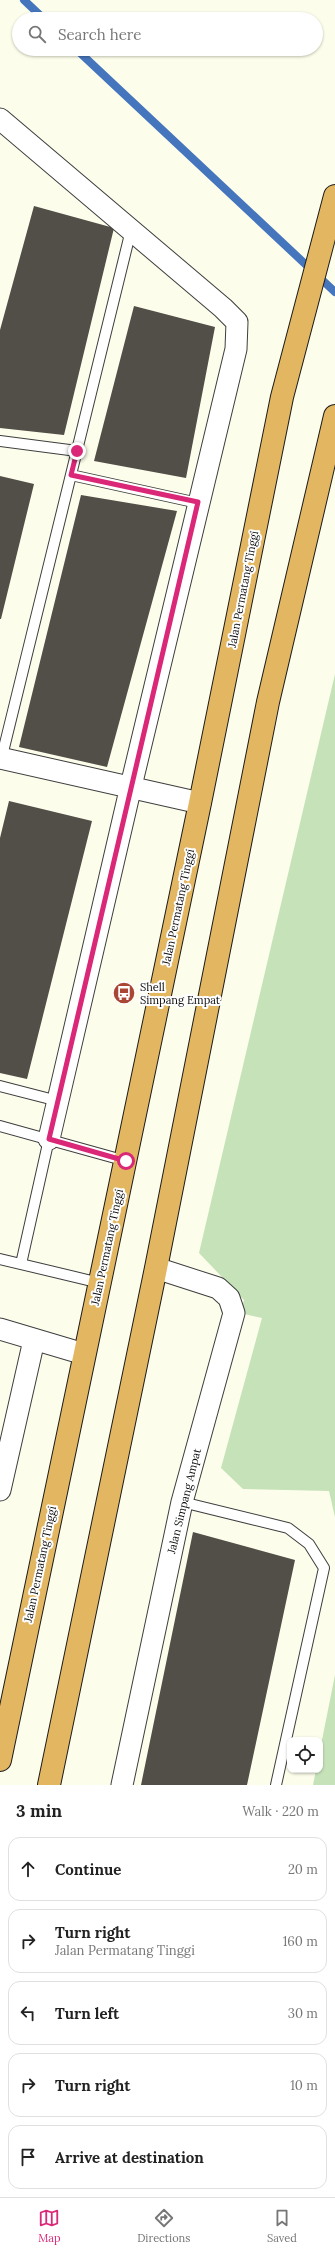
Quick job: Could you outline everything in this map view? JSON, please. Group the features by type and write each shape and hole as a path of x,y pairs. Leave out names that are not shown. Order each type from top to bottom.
{"highway":[{"name":"Jalan Permatang Tinggi","path":"0,1760 84,1354 126,1161 282,397 335,196"},
{"path":"49,1785 156,1268 268,702 335,416"}],"street":[{"path":"0,119 223,308 236,322 236,349 198,502 49,1139"},
{"path":"0,759 131,786 200,803"},
{"name":"Jalan Simpang Ampat","path":"122,1785 182,1502 234,1312 229,1298 218,1288 156,1268"},
{"path":"0,1329 84,1354"},
{"path":"0,1490 34,1340"}],"lane":[{"path":"0,759 131,230"},
{"path":"0,441 77,451"},
{"path":"71,475 198,502"},
{"path":"0,1086 58,1101"},
{"path":"0,1126 126,1161"},
{"path":"21,1264 49,1139"},
{"path":"0,1259 100,1283"},
{"path":"182,1502 288,1528 309,1544 324,1568 276,1785"}],"green space":[{"path":"335,674 335,1517 329,1491 243,1489 221,1468 262,1318 240,1313 244,1300 199,1253"},
{"path":"335,1675 335,1785 313,1785 315,1773 323,1773 323,1737"}],"building":[{"path":"34,206 114,228 64,435 0,428 0,330"},
{"path":"134,306 215,327 186,478 94,461"},
{"path":"0,476 34,484 1,619 0,619"},
{"path":"81,495 177,511 107,767 19,747"},
{"path":"9,801 92,821 27,1079 0,1073 0,838"},
{"path":"193,1532 295,1560 247,1785 141,1785"}],"waterway":[{"path":"24,0 37,12"},
{"path":"83,56 335,292"}],"place":[{"name":"Shell Simpang Empat","path":"124,993"}],"route":[{"path":"77,451 71,475 198,502 49,1139 126,1161"}]}
